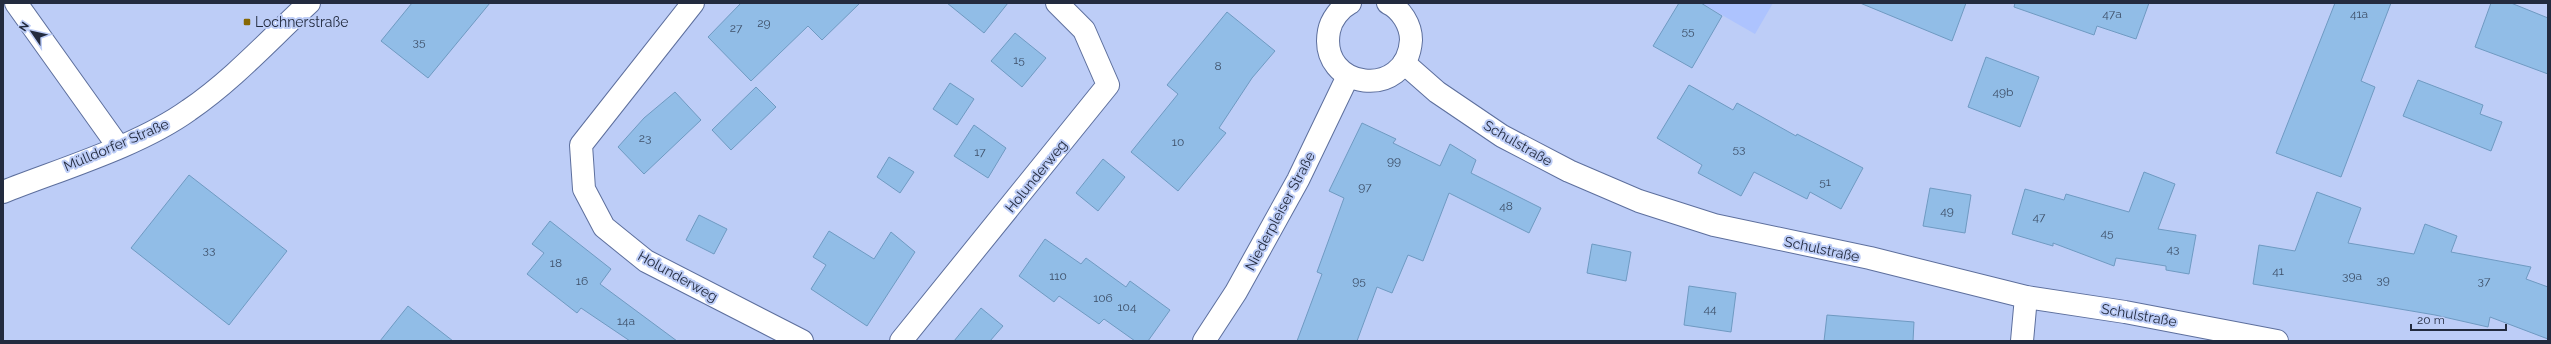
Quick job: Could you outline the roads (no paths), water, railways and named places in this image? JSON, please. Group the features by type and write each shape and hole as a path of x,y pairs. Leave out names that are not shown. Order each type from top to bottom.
{"street":[{"path":"16,3 118,146"},
{"name":"Mülldorfer Straße","path":"3,192 156,131 190,110 267,43 309,3"},
{"name":"Holunderweg","path":"693,3 581,145 584,189 604,227 646,261 802,341"},
{"name":"Holunderweg","path":"901,341 1108,85 1084,30 1057,3"},
{"path":"1337,6 1327,40 1330,54 1337,67 1348,76 1360,81 1385,79 1396,72 1404,63 1410,51 1411,38 1408,25 1402,14 1391,4"},
{"name":"Schulstraße","path":"1404,63 1436,92 1502,136 1569,171 1639,202 1714,225 1870,258 2026,296 2125,312 2277,341"},
{"name":"Niederpleiser Straße","path":"1204,341 1236,292 1298,180 1348,76"},
{"path":"2022,341 2026,296"}],"place":[{"name":"Lochnerstraße","path":"247,22"}]}
